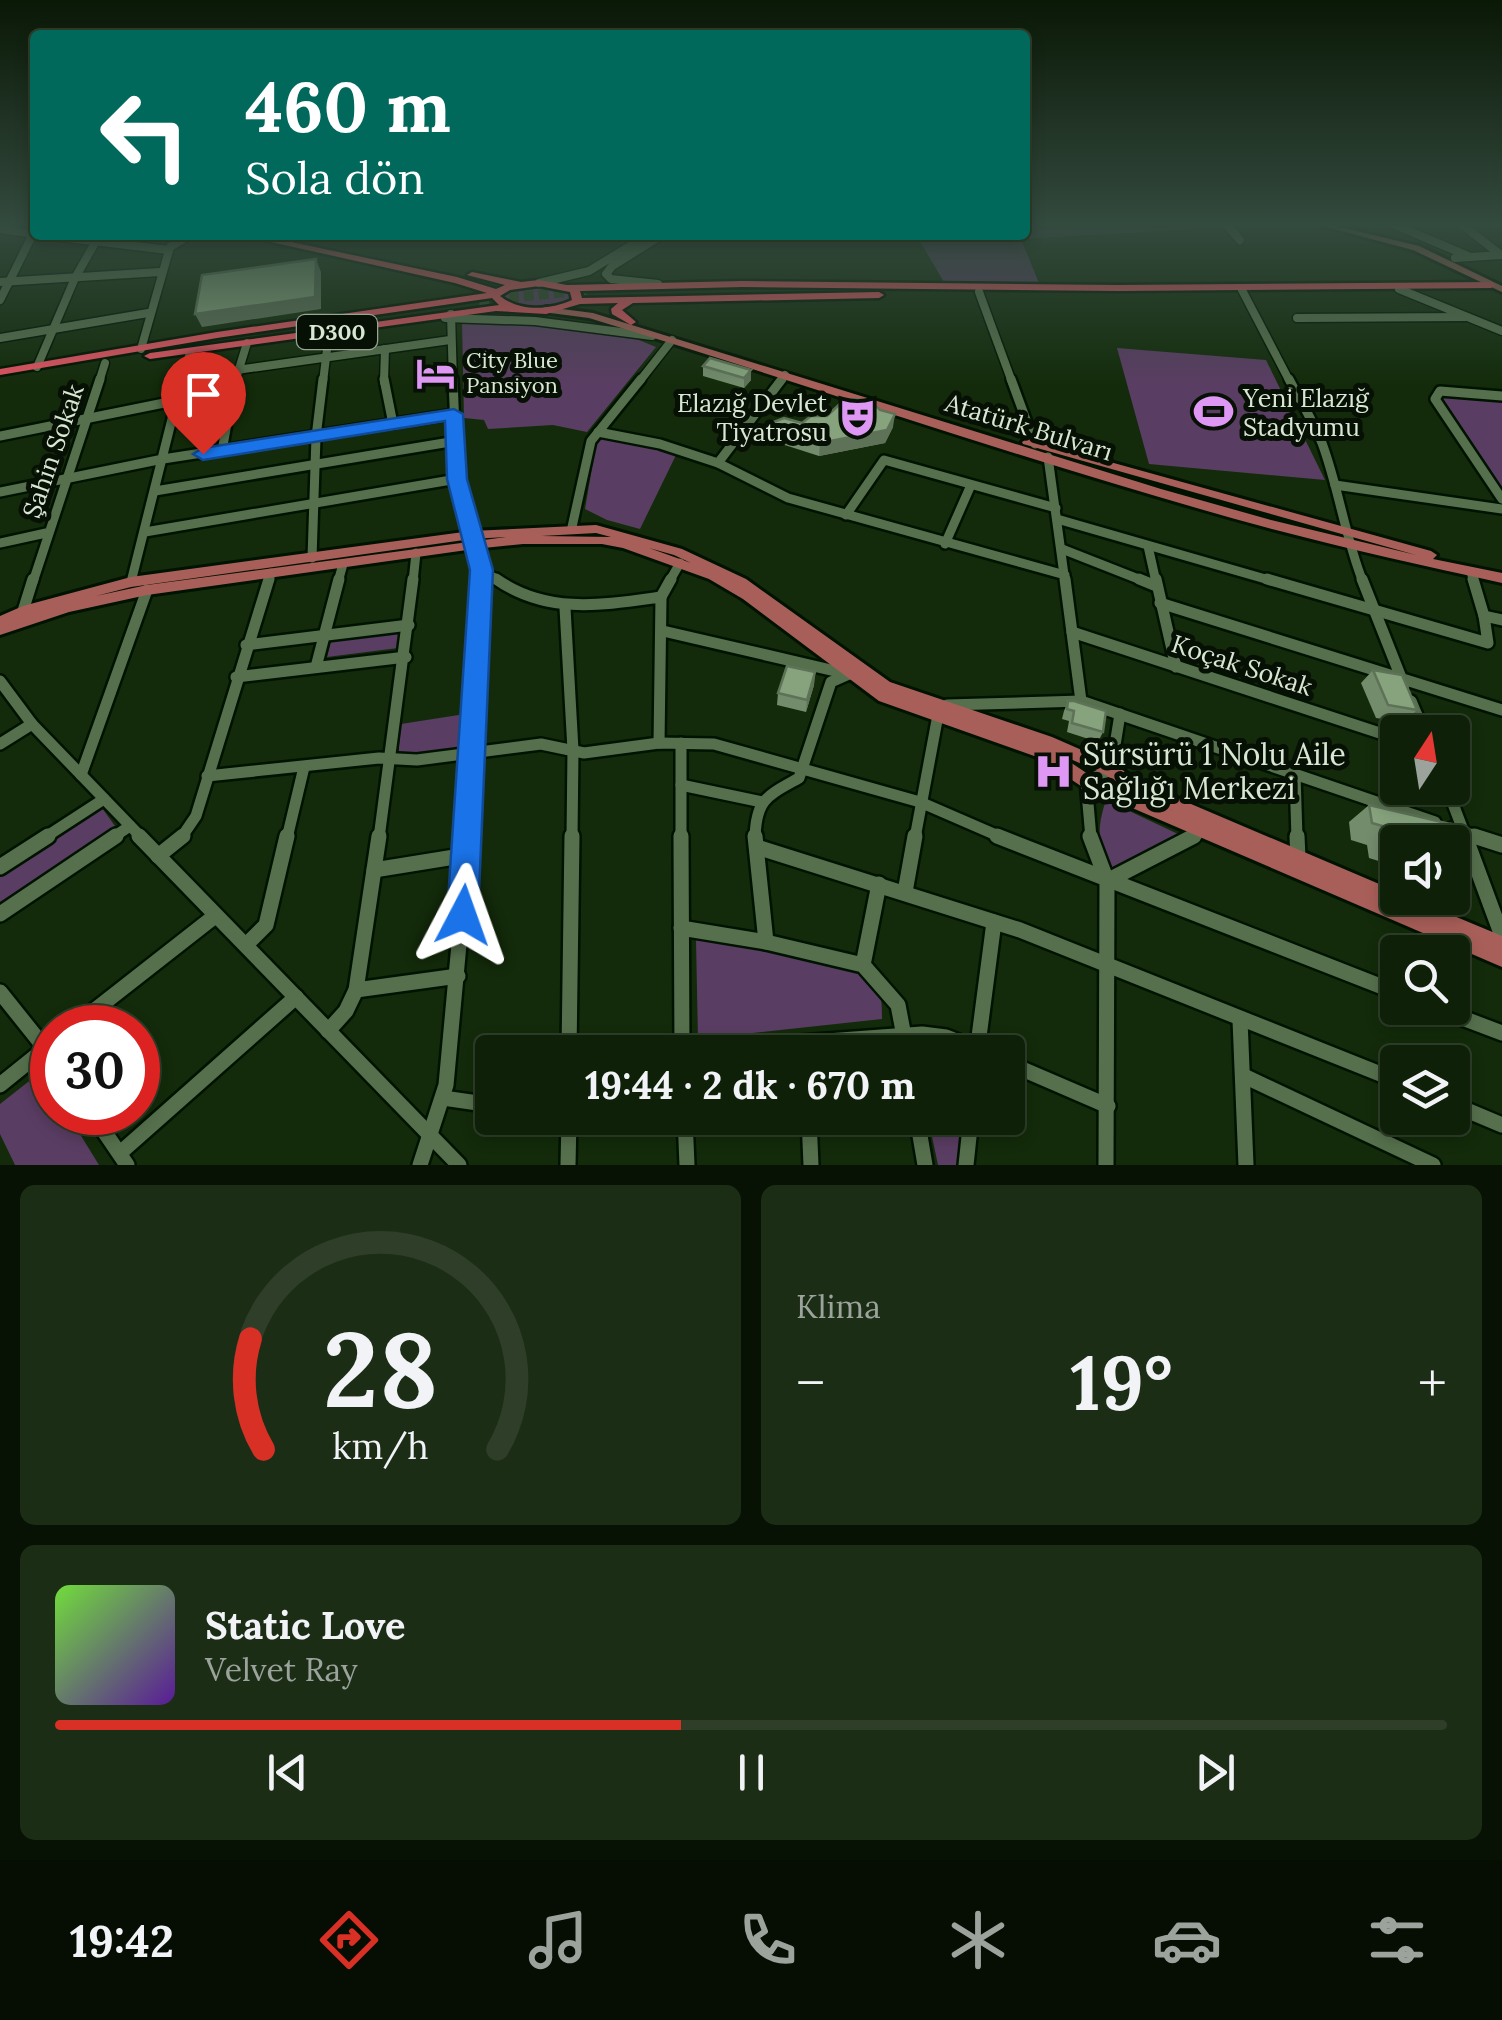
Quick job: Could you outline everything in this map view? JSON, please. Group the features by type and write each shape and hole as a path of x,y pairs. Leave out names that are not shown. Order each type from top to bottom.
{"highway":[{"path":"450,278 494,293 518,284"},
{"path":"450,278 468,288 461,298"},
{"path":"490,278 569,288 668,285 1242,290 1500,285"},
{"path":"590,292 1500,285"},
{"path":"569,288 580,296 578,301"},
{"path":"494,293 500,303 546,310 578,301 976,289"},
{"name":"D300","path":"0,375 494,293"},
{"path":"631,322 617,314 616,308 637,300"},
{"path":"144,352 479,303"},
{"name":"D300","path":"0,375 105,363 144,352 190,353 496,308 527,310"}],"main road":[{"name":"Atatürk Bulvarı","path":"578,301 631,322 1348,538 1501,577"},
{"name":"Atatürk Bulvarı","path":"546,310 590,315 1048,457 1501,577"},
{"path":"0,622 22,611 131,582 572,527 596,529 663,547 742,582 885,686 1042,752 1086,781 1502,958"},
{"path":"0,630 68,607 147,590 416,553 473,540 602,540 680,564 747,596 849,674 894,702 941,710 1047,742 1111,770 1132,786 1502,946"}],"street":[{"path":"0,300 5,282 69,278"},
{"path":"36,366 75,278"},
{"path":"144,352 148,313 158,278"},
{"path":"539,283 558,278"},
{"path":"569,288 587,278"},
{"path":"611,278 668,285"},
{"path":"976,289 1035,444"},
{"path":"1398,289 1502,332"},
{"path":"1242,290 1321,440 1372,608 1417,715"},
{"path":"0,338 148,313"},
{"path":"420,1165 443,1098 458,976 482,570 457,479 450,316 606,328 672,340 591,440 572,527"},
{"path":"1297,318 1465,317"},
{"path":"312,558 316,437 329,333"},
{"path":"237,370 450,340"},
{"path":"222,450 237,370 247,343"},
{"path":"385,349 382,380 390,395 394,424"},
{"path":"131,582 146,532 174,401 190,353"},
{"name":"Şahin Sokak","path":"22,611 105,363"},
{"path":"718,463 785,375"},
{"path":"1502,396 1440,391 1434,398 1502,498"},
{"path":"0,436 174,401"},
{"path":"0,492 65,476 454,414"},
{"path":"598,432 660,444 718,463 788,498 1064,575"},
{"path":"155,491 456,441"},
{"path":"1048,457 1081,701"},
{"path":"846,515 884,460 1148,546 1488,642 1471,572"},
{"path":"146,532 457,479"},
{"path":"1336,485 1502,509"},
{"path":"944,544 970,486"},
{"path":"0,543 46,533"},
{"path":"1148,546 1176,667"},
{"path":"1062,549 1156,586"},
{"path":"328,1031 346,1011 356,990 406,657 416,553"},
{"path":"316,667 343,564"},
{"path":"658,743 661,597 680,564"},
{"path":"482,570 531,600 565,608 661,597"},
{"path":"158,856 192,823 271,573"},
{"path":"81,774 147,590"},
{"path":"1160,603 1502,710"},
{"path":"565,608 573,750 570,1035"},
{"path":"1484,616 1502,620"},
{"path":"246,645 410,624"},
{"path":"663,631 849,674"},
{"name":"Koçak Sokak","path":"1072,632 1380,733"},
{"path":"236,677 406,657"},
{"path":"680,785 762,802 799,778 831,682 849,674"},
{"path":"0,681 32,724 459,1165"},
{"path":"905,892 941,710 1081,701 1444,825"},
{"path":"1106,1165 1107,881 1090,836 1086,781 1111,770 1120,714"},
{"path":"0,744 32,724"},
{"path":"207,776 390,758 416,760 541,744 584,753 658,743 714,744 920,802 1107,881 1380,985"},
{"path":"680,1035 681,743"},
{"path":"246,946 266,925 304,767"},
{"path":"1295,774 1298,858"},
{"path":"0,867 104,799"},
{"path":"762,802 757,846 766,942"},
{"path":"0,914 130,826"},
{"path":"1107,881 1202,832"},
{"path":"1470,834 1502,845"},
{"path":"757,846 905,892 1109,963 1240,1020 1380,1074"},
{"path":"1470,846 1502,936"},
{"path":"374,870 467,855"},
{"path":"864,965 879,884"},
{"path":"101,1005 215,916"},
{"path":"982,1035 994,922"},
{"path":"681,928 766,942 864,965 898,1005 904,1034"},
{"path":"356,990 458,976"},
{"path":"0,992 30,1026"},
{"path":"107,1135 123,1159 296,997"},
{"path":"1240,1020 1246,1165"},
{"path":"1470,1021 1502,1033"},
{"path":"897,1035 918,1035"},
{"path":"0,1085 30,1063"},
{"path":"1025,1070 1108,1106"},
{"path":"1244,1076 1433,1165"},
{"path":"443,1098 475,1103"},
{"path":"1470,1112 1502,1125"},
{"path":"568,1165 569,1135"},
{"path":"686,1135 687,1165"},
{"path":"810,1135 811,1165"},
{"path":"920,1135 925,1165"},
{"path":"966,1165 969,1135"}],"shaded area":[{"path":"942,278 1037,278 1039,283 944,282"},
{"path":"539,285 567,291 570,298 537,308 503,300 509,288"},
{"path":"478,319 622,333 656,347 587,432 553,425 488,429 484,420 464,418 462,322"},
{"name":"Yeni Elazığ Stadyumu","path":"1117,348 1266,360 1325,480 1149,464"},
{"path":"1443,399 1502,399 1502,488"},
{"path":"597,438 677,453 640,529 585,509"},
{"path":"401,630 398,648 327,657 332,638"},
{"path":"465,714 463,747 398,757 401,724"},
{"path":"1106,800 1178,834 1130,864 1110,868 1100,835"},
{"path":"102,808 115,826 0,905 0,877"},
{"path":"696,940 769,947 825,958 868,979 882,1003 882,1019 735,1035 698,1035"},
{"path":"30,1080 30,1135 81,1135 99,1165 15,1165 0,1134 0,1104"},
{"path":"932,1135 960,1135 957,1165 938,1165"}],"building":[{"path":"201,278 315,278 315,297 195,314"},
{"path":"710,358 751,370 744,378 703,366"},
{"path":"843,401 872,402 880,410 895,414 887,430 820,443 766,425 784,418 802,423 811,416 827,416"},
{"path":"787,666 815,672 807,700 778,693"},
{"path":"1373,670 1402,675 1417,710 1388,705"},
{"path":"1068,701 1106,711 1103,732 1072,723 1074,711 1067,709"},
{"path":"1369,805 1455,825 1380,825 1372,823"}],"tunnel":[{"path":"479,301 586,290"}],"place":[{"name":"City Blue Pansiyon","path":"436,373"},
{"name":"Yeni Elazığ Stadyumu","path":"1213,412"},
{"name":"Elazığ Devlet Tiyatrosu","path":"857,417"},
{"name":"Sürsürü 1 Nolu Aile Sağlığı Merkezi","path":"1053,771"}],"route":[{"path":"203,454 454,414 457,479 482,570 463,915"}]}
